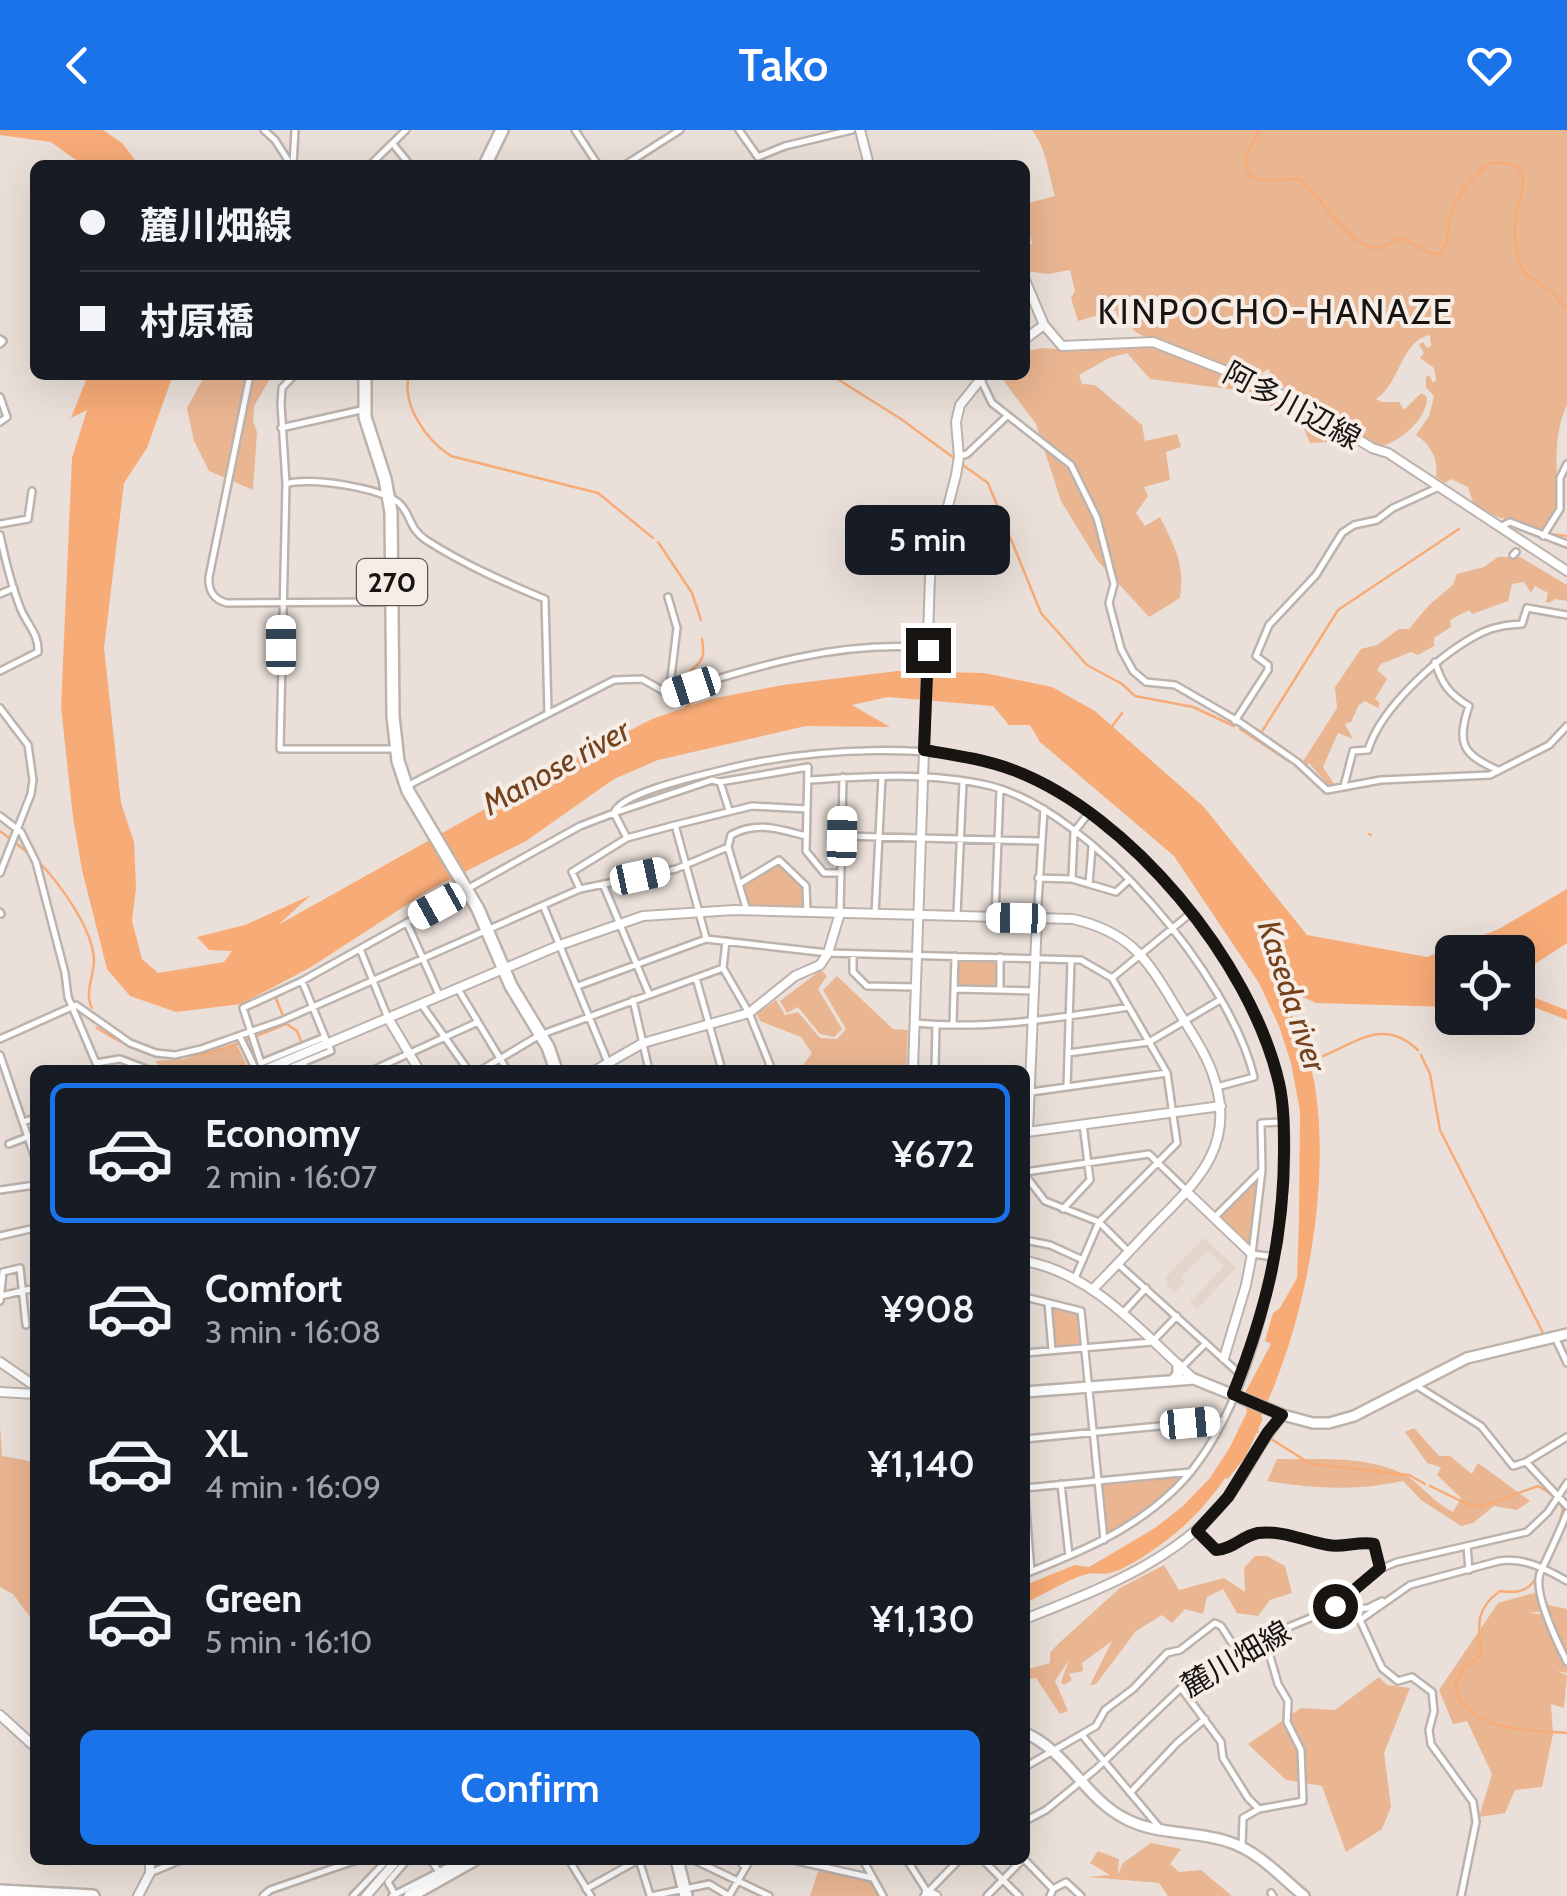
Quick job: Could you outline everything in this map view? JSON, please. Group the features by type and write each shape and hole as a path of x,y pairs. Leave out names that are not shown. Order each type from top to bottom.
{"highway":[{"path":"488,160 502,130"},
{"name":"270","path":"365,380 364,410 390,499 395,749 408,788 467,889 503,969 555,1065"},
{"path":"410,1896 465,1865"},
{"path":"678,1865 685,1892"},
{"path":"1,1892 93,1896"}],"main road":[{"path":"1030,1392 1194,1380 1278,1413 1313,1423 1334,1422 1354,1416 1467,1358 1567,1334"},
{"path":"1174,1379 1180,1367"},
{"path":"1030,1736 1054,1750 1110,1809 1124,1818 1242,1847 1304,1896"}],"street":[{"path":"264,130 289,160"},
{"path":"292,160 295,130"},
{"path":"375,160 406,130"},
{"path":"575,130 595,160"},
{"path":"634,160 680,130"},
{"path":"739,130 758,157 785,146 852,130"},
{"path":"860,130 868,160"},
{"path":"393,144 406,160"},
{"path":"1030,292 1044,325 1030,335"},
{"name":"阿多川辺線","path":"1044,325 1062,346 1144,341 1190,354 1318,414 1439,487 1567,572"},
{"path":"249,380 208,584 216,598 227,603 392,602"},
{"path":"290,380 282,390 286,484 280,749 395,749"},
{"path":"913,1065 932,565 959,457 956,429 960,404 980,380"},
{"path":"983,380 992,403 1064,457 1098,518 1114,584 1109,603 1120,650 1132,671 1146,682 1175,685 1235,721 1298,764 1327,790 1396,778 1490,775 1548,745 1567,726"},
{"path":"0,397 7,417 0,422"},
{"path":"282,428 364,410"},
{"path":"959,457 1006,416"},
{"path":"1543,536 1560,509 1560,478 1567,464"},
{"path":"286,484 297,480 331,481 398,502 411,528 426,540 484,573 545,600 548,712"},
{"path":"1235,721 1268,670 1268,665 1256,656 1265,632 1316,574 1342,533 1354,525 1377,520 1439,487"},
{"path":"0,524 28,519 32,491"},
{"path":"1500,527 1510,522 1532,536 1567,544"},
{"path":"0,536 20,610 32,626 39,648 0,670"},
{"path":"0,594 14,588"},
{"path":"668,598 678,628 669,694"},
{"path":"1344,786 1354,751 1368,750 1392,710 1435,662 1480,633 1522,624 1527,608 1567,615"},
{"path":"669,694 746,669 798,658 876,649 928,649"},
{"path":"1435,662 1442,684 1469,706 1464,748 1473,759 1501,771"},
{"path":"408,788 548,712 625,678 652,683 669,694"},
{"path":"0,708 22,734 32,762 32,790 0,873"},
{"path":"626,838 614,813 618,804 661,786 740,766 808,756 924,748 1012,770 1046,785 1136,852 1191,912 1219,952 1255,1017 1280,1084 1284,1122 1282,1189 1274,1257 1256,1338 1235,1395 1192,1472 1144,1516 1069,1557 1030,1571"},
{"path":"842,873 824,873 806,851 808,767 720,782 712,780 580,826 302,981 243,1008 260,1063 388,1018 621,922 664,914 840,913 1074,920 1100,927 1126,940 1142,954 1184,1022 1210,1066 1221,1124 1214,1152 1202,1176 1092,1289"},
{"path":"875,915 882,777"},
{"path":"809,780 923,777 1000,789 1044,810 1074,832 1129,880 1172,929 1230,1017 1254,1077 1217,1087"},
{"path":"612,1065 642,1044 749,1013 795,976 820,965 828,953 840,913 843,778"},
{"path":"720,782 730,810"},
{"path":"957,917 963,782"},
{"path":"995,918 1000,789"},
{"path":"580,889 572,872 626,838 752,806 808,808"},
{"path":"1030,1102 1044,810"},
{"path":"1072,879 1074,832 1088,814"},
{"path":"0,816 18,830 34,858 72,1008 97,1065"},
{"path":"675,825 706,939"},
{"path":"746,911 728,847 730,834 752,826 806,836"},
{"path":"842,836 1040,841"},
{"path":"1089,884 1092,846"},
{"path":"0,1039 76,1005 130,1043 160,1054 242,1040 580,889 687,865 728,847"},
{"path":"739,884 780,860 806,886 807,913"},
{"path":"1038,878 1072,879 1116,892 1129,880"},
{"path":"603,884 649,994"},
{"path":"543,905 611,1065"},
{"path":"1112,978 1191,912"},
{"path":"407,923 440,996"},
{"path":"578,986 706,939 828,953 1081,960 1112,978 1167,1073 1177,1143 1099,1222 1075,1278"},
{"path":"726,942 723,968 749,1013 770,1065"},
{"path":"360,949 388,1018 416,1065"},
{"path":"853,954 853,972 866,986 914,987"},
{"path":"954,1025 955,956"},
{"path":"1000,958 1000,990"},
{"path":"1067,1087 1070,960"},
{"path":"488,1065 540,1035 723,968"},
{"path":"696,978 721,1065"},
{"path":"302,981 326,1040"},
{"path":"458,989 504,1065"},
{"path":"955,989 1035,991"},
{"path":"633,1000 647,1065"},
{"path":"1068,1053 1149,1042 1220,1000"},
{"path":"422,1004 465,1065"},
{"path":"914,1024 1034,1021 1129,1007"},
{"path":"389,1065 478,1022"},
{"path":"934,1065 936,1025"},
{"path":"242,1040 254,1065"},
{"path":"306,1059 326,1040"},
{"path":"0,1055 30,1133"},
{"path":"100,1065 120,1058 137,1065"},
{"path":"1031,1092 1167,1073"},
{"path":"1030,1132 1220,1106"},
{"path":"23,1122 30,1120"},
{"path":"1224,1358 1252,1254 1262,1170 1261,1123 1284,1122"},
{"path":"1064,1209 1090,1180 1083,1124"},
{"path":"9,1144 30,1137"},
{"path":"1030,1173 1149,1154 1252,1254 1274,1257"},
{"path":"1214,1218 1262,1170"},
{"path":"1030,1181 1045,1202 1099,1222 1129,1252"},
{"path":"0,1190 30,1186"},
{"path":"0,1236 30,1229"},
{"path":"1030,1241 1083,1260"},
{"path":"1030,1263 1075,1278 1092,1289 1194,1380"},
{"path":"1118,1264 1241,1375"},
{"path":"26,1325 23,1292 20,1268 2,1272 0,1298 23,1292 30,1290"},
{"path":"1122,1314 1146,1288"},
{"path":"1030,1299 1081,1311 1104,1540"},
{"path":"1048,1303 1052,1350"},
{"path":"1030,1353 1152,1342 1177,1316"},
{"path":"1555,1337 1567,1363"},
{"path":"1180,1367 1206,1343"},
{"path":"0,1362 30,1381"},
{"path":"1415,1384 1481,1426 1513,1466 1567,1437"},
{"path":"0,1392 30,1394"},
{"path":"1030,1617 1135,1570 1197,1531 1228,1497 1278,1413"},
{"path":"1030,1439 1222,1420"},
{"path":"1526,1462 1567,1510 1540,1571 1540,1592 1567,1662"},
{"path":"1030,1487 1192,1472"},
{"name":"麓川畑線","path":"1030,1818 1046,1810 1104,1762 1181,1688 1285,1627 1330,1610 1380,1568 1527,1532 1539,1524 1567,1483"},
{"path":"1061,1484 1069,1557"},
{"path":"1197,1531 1216,1550 1228,1550 1248,1536 1265,1533 1299,1536 1332,1546 1374,1544 1380,1568"},
{"path":"1467,1546 1469,1570"},
{"path":"1330,1610 1368,1608 1423,1580 1510,1559 1541,1567 1567,1581"},
{"path":"1390,1598 1360,1620 1382,1668 1398,1681 1412,1677 1432,1692 1431,1744 1473,1802 1476,1822 1461,1896"},
{"path":"1030,1764 1096,1726 1106,1710 1133,1690 1167,1653 1180,1650 1215,1624 1239,1654"},
{"path":"1242,1847 1243,1818 1259,1809 1303,1801 1301,1750 1287,1722 1288,1701 1278,1684 1264,1639"},
{"path":"1181,1688 1221,1742 1223,1758 1259,1809"},
{"path":"0,1716 30,1743"},
{"path":"1130,1793 1177,1743 1205,1720"},
{"path":"1080,1733 1161,1830"},
{"path":"138,1896 150,1865"},
{"path":"150,1872 169,1865"},
{"path":"263,1896 270,1890 342,1865"},
{"path":"353,1896 387,1865"},
{"path":"366,1896 389,1865"},
{"path":"403,1865 388,1882 393,1894 451,1865"},
{"path":"434,1865 439,1872"},
{"path":"572,1865 591,1896"},
{"path":"586,1889 630,1865"},
{"path":"641,1865 651,1896 710,1884 729,1896 744,1865"},
{"path":"704,1865 769,1896"},
{"path":"815,1865 872,1878"},
{"path":"866,1865 883,1896"},
{"path":"911,1865 928,1895 955,1865"},
{"path":"988,1865 1019,1896"},
{"path":"987,1896 1018,1865"},
{"path":"1028,1865 1051,1893 1066,1882 1080,1896"}],"shaded area":[{"path":"0,130 103,130 122,143 135,160 76,160 51,142 0,135"},
{"path":"1032,130 1567,130 1567,405 1557,444 1558,509 1541,531 1495,516 1473,503 1468,487 1451,479 1445,483 1436,477 1432,453 1416,435 1429,416 1434,396 1426,387 1426,377 1429,375 1433,383 1436,380 1434,368 1420,358 1424,353 1419,345 1423,342 1427,348 1431,346 1430,335 1406,353 1376,399 1399,402 1404,410 1421,393 1427,397 1422,415 1400,437 1375,448 1287,393 1375,443 1276,383 1268,369 1261,374 1287,394 1210,359 1141,335 1134,331 1130,319 1118,322 1116,310 1078,321 1071,298 1075,291 1070,270 1048,274 1030,272 1030,203 1055,196"},
{"path":"1141,344 1236,377 1352,441 1310,443 1298,414 1255,401 1237,390 1150,379 1127,353 1079,375 1082,384 1095,385 1142,425 1145,441 1177,434 1181,447 1166,452 1170,480 1144,487 1148,496 1136,513 1145,526 1160,517 1180,565 1180,598 1149,617 1097,560 1061,501 1036,424 1003,380 1030,380 1030,350 1081,351"},
{"path":"86,380 171,380 147,448 124,483 104,648 121,803 134,842 136,887 132,921 142,959 158,973 224,962 232,951 209,950 197,937 245,925 311,895 278,925 652,719 710,699 783,685 897,671 984,673 1052,687 1095,711 1203,806 1307,935 1427,957 1435,954 1435,1006 1316,1003 1279,986 1306,1051 1316,1093 1320,1146 1309,1263 1276,1382 1251,1436 1221,1484 1186,1524 1128,1565 1110,1573 1090,1573 1030,1601 1030,1583 1075,1565 1089,1567 1155,1528 1210,1478 1247,1412 1244,1395 1271,1344 1265,1341 1273,1313 1297,1278 1300,1111 1291,1063 1259,983 1174,856 1040,742 1030,725 1009,725 993,706 888,697 852,705 890,727 806,726 658,760 614,779 526,841 431,889 311,967 241,1004 176,1012 130,996 107,969 82,870 61,707 72,458 87,410 71,418"},
{"path":"202,380 269,380 254,406 257,432 253,490 209,471 194,441 187,408"},
{"path":"1498,557 1520,557 1567,585 1567,601 1546,602 1548,593 1535,586 1531,593 1524,582 1512,584 1508,601 1472,614 1469,610 1450,620 1451,627 1434,638 1434,646 1418,655 1411,652 1381,664 1377,670 1387,679 1375,699 1380,703 1378,708 1365,701 1359,705 1351,722 1345,724 1353,739 1338,733 1323,767 1334,784 1330,787 1309,763 1305,767 1302,763 1337,708 1335,687 1361,649 1377,645 1399,629 1409,629 1453,585 1457,574 1484,567"},
{"path":"779,863 805,887 804,907 748,905 742,884"},
{"path":"1567,889 1567,943 1535,964 1535,935 1484,935"},
{"path":"959,958 997,959 997,987 959,988"},
{"path":"821,970 827,976 818,989 842,1029 834,1037 820,1034 798,1007 787,1013 780,1001"},
{"path":"837,976 893,1029 908,1030 906,1065 803,1065 812,1053 801,1037 760,1021 757,1014 776,1000 785,1015 798,1012 820,1038 837,1039 846,1029 823,990"},
{"path":"237,1045 247,1065 159,1065 155,1061 184,1059"},
{"path":"1257,1178 1252,1242 1246,1243 1219,1216"},
{"path":"1204,1238 1236,1268 1197,1309 1190,1302 1224,1266 1208,1250 1181,1277 1185,1282 1174,1292 1165,1278"},
{"path":"1051,1306 1080,1315 1081,1347 1054,1349"},
{"path":"0,1424 2,1456 30,1461 30,1617 13,1594 0,1587"},
{"path":"1414,1428 1439,1456 1450,1456 1472,1474 1478,1463 1530,1501 1517,1510 1494,1506 1473,1523 1461,1526 1421,1500 1403,1481 1335,1488 1267,1481 1277,1459 1373,1464 1409,1477 1453,1512 1461,1498 1437,1475 1441,1467 1427,1463 1405,1432"},
{"path":"1184,1475 1144,1513 1105,1535 1102,1482"},
{"path":"1255,1556 1267,1556 1285,1566 1292,1593 1270,1600 1258,1616 1237,1613 1223,1589 1207,1597 1203,1614 1185,1609 1172,1623 1162,1615 1136,1631 1096,1684 1090,1685 1112,1641 1082,1663 1083,1671 1069,1674 1072,1680 1064,1685 1061,1682 1069,1660 1055,1681 1068,1711 1060,1714 1036,1678 1030,1679 1030,1669 1050,1663 1050,1653 1058,1644 1120,1588 1164,1565 1179,1590 1224,1578 1245,1592 1244,1568"},
{"path":"1534,1593 1549,1605 1567,1609 1567,1656 1549,1610 1529,1613 1541,1614 1560,1657 1567,1659 1567,1673 1556,1671 1567,1675 1564,1708 1551,1704 1553,1734 1542,1787 1515,1790 1505,1813 1479,1817 1492,1774 1467,1721 1453,1724 1439,1690 1498,1603"},
{"path":"1379,1677 1387,1685 1410,1688 1384,1753 1391,1807 1382,1829 1346,1852 1322,1786 1286,1780 1248,1744 1301,1708 1335,1710"},
{"path":"1151,1843 1181,1849 1170,1864 1179,1872 1201,1870 1232,1896 1168,1896 1159,1883 1088,1877 1110,1875 1090,1863 1098,1851 1119,1859 1118,1874 1123,1863"},
{"path":"818,1871 871,1881 881,1896 810,1896"}],"waterway":[{"path":"1259,130 1245,158 1249,175 1262,180 1299,179 1348,232 1370,247 1382,247 1402,238 1432,254 1441,253 1453,207 1472,179 1490,163 1514,165 1520,170 1523,185 1515,225 1519,261 1526,274 1567,309"},
{"path":"409,380 409,398 418,421 451,456 598,493 653,538"},
{"path":"839,380 954,458"},
{"path":"960,463 988,483 1041,613 1087,665 1122,684 1135,696 1193,707 1234,726"},
{"path":"1261,733 1338,610 1459,529"},
{"path":"1549,534 1567,536"},
{"path":"658,542 692,593 701,620"},
{"path":"691,678 691,670 702,658 702,639"},
{"path":"684,709 695,700 693,695"},
{"path":"1111,728 1122,713"},
{"path":"1240,729 1290,762"},
{"path":"0,831 9,838"},
{"path":"16,843 29,854"},
{"path":"39,862 65,895 88,935 94,960 89,990 92,1008"},
{"path":"274,994 284,1018"},
{"path":"1535,1003 1567,1015"},
{"path":"97,1028 147,1052 191,1056 286,1024"},
{"path":"288,1025 297,1031 302,1043"},
{"path":"1323,1056 1360,1039 1382,1034 1406,1040 1418,1050"},
{"path":"1421,1055 1430,1074 1440,1130 1543,1333"},
{"name":"Kaseda river","path":"1226,1474 1242,1454 1258,1419"},
{"name":"Kaseda river","path":"1254,1430 1258,1432"},
{"path":"1271,1439 1311,1464 1409,1475 1425,1484"},
{"path":"1430,1486 1469,1505 1482,1506 1538,1486 1551,1494"},
{"path":"1557,1531 1561,1505"},
{"path":"1539,1570 1529,1586 1520,1591 1500,1591 1485,1605 1480,1620 1481,1655 1463,1669 1455,1686 1461,1701 1485,1720 1518,1729 1567,1733"}],"district":[{"name":"KINPOCHO-HANAZE","path":"1276,312"}],"route":[{"path":"928,650 924,750 986,761 1012,770 1046,785 1111,830 1170,886 1191,912 1219,952 1255,1017 1280,1084 1284,1122 1282,1189 1268,1294 1256,1338 1233,1394 1282,1415 1228,1497 1197,1531 1216,1550 1228,1550 1248,1536 1265,1533 1299,1536 1332,1546 1374,1544 1380,1568 1335,1606"}],"water label":[{"name":"Manose river","path":"556,767"}]}
